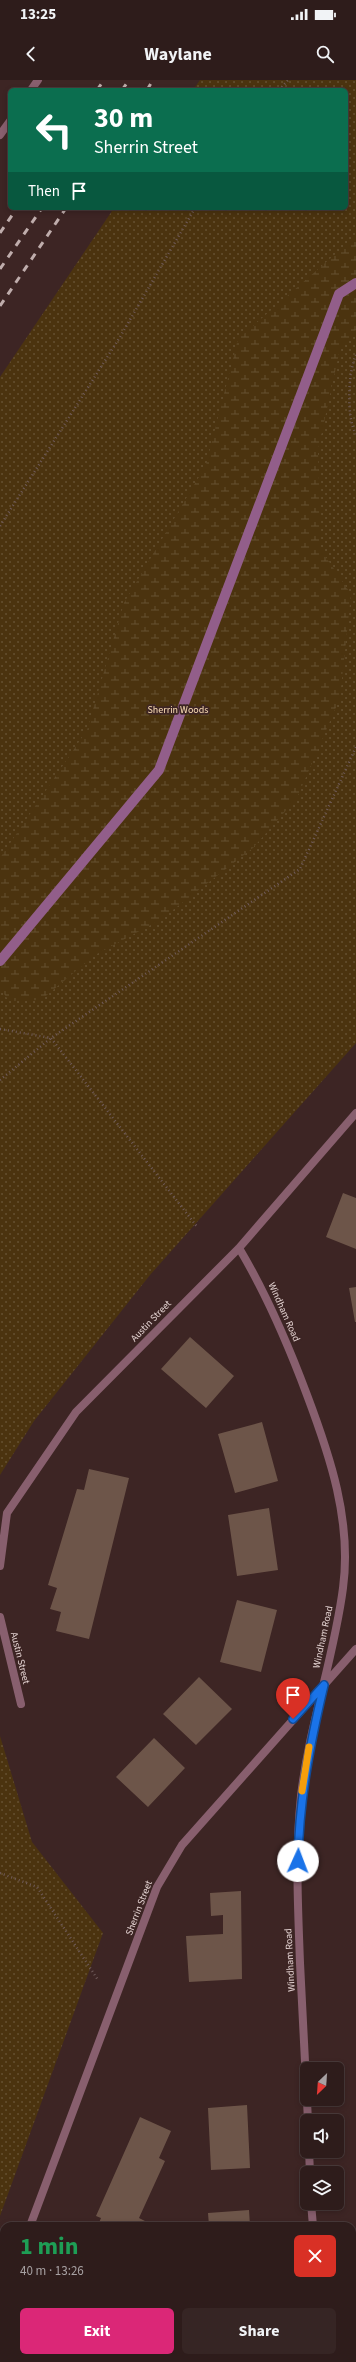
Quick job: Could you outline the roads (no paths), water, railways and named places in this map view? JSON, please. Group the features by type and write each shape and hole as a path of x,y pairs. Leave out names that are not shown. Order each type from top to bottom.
{"street":[{"path":"0,135 8,124"},
{"name":"Austin Street","path":"0,1566 7,1513 76,1412 239,1248 356,1113"},
{"name":"Windham Road","path":"239,1248 264,1289 295,1363 320,1428 335,1478 342,1514 345,1558 341,1600 324,1685 309,1747 301,1796 298,1847 297,1890 308,2114"},
{"name":"Austin Street","path":"0,1617 21,1704"},
{"name":"Sherrin Street","path":"31,2222 157,1887 168,1866 182,1845 356,1649"},
{"path":"312,2210 312,2222"}],"waterway":[{"path":"0,961 159,770 339,294 356,283"}],"railway":[{"path":"98,88 104,80"},
{"path":"123,88 129,80"},
{"path":"148,88 153,80"},
{"path":"0,233 16,210"},
{"path":"0,269 41,210"},
{"path":"0,306 65,210"}],"park label":[{"name":"Sherrin Woods","path":"178,710"}]}
